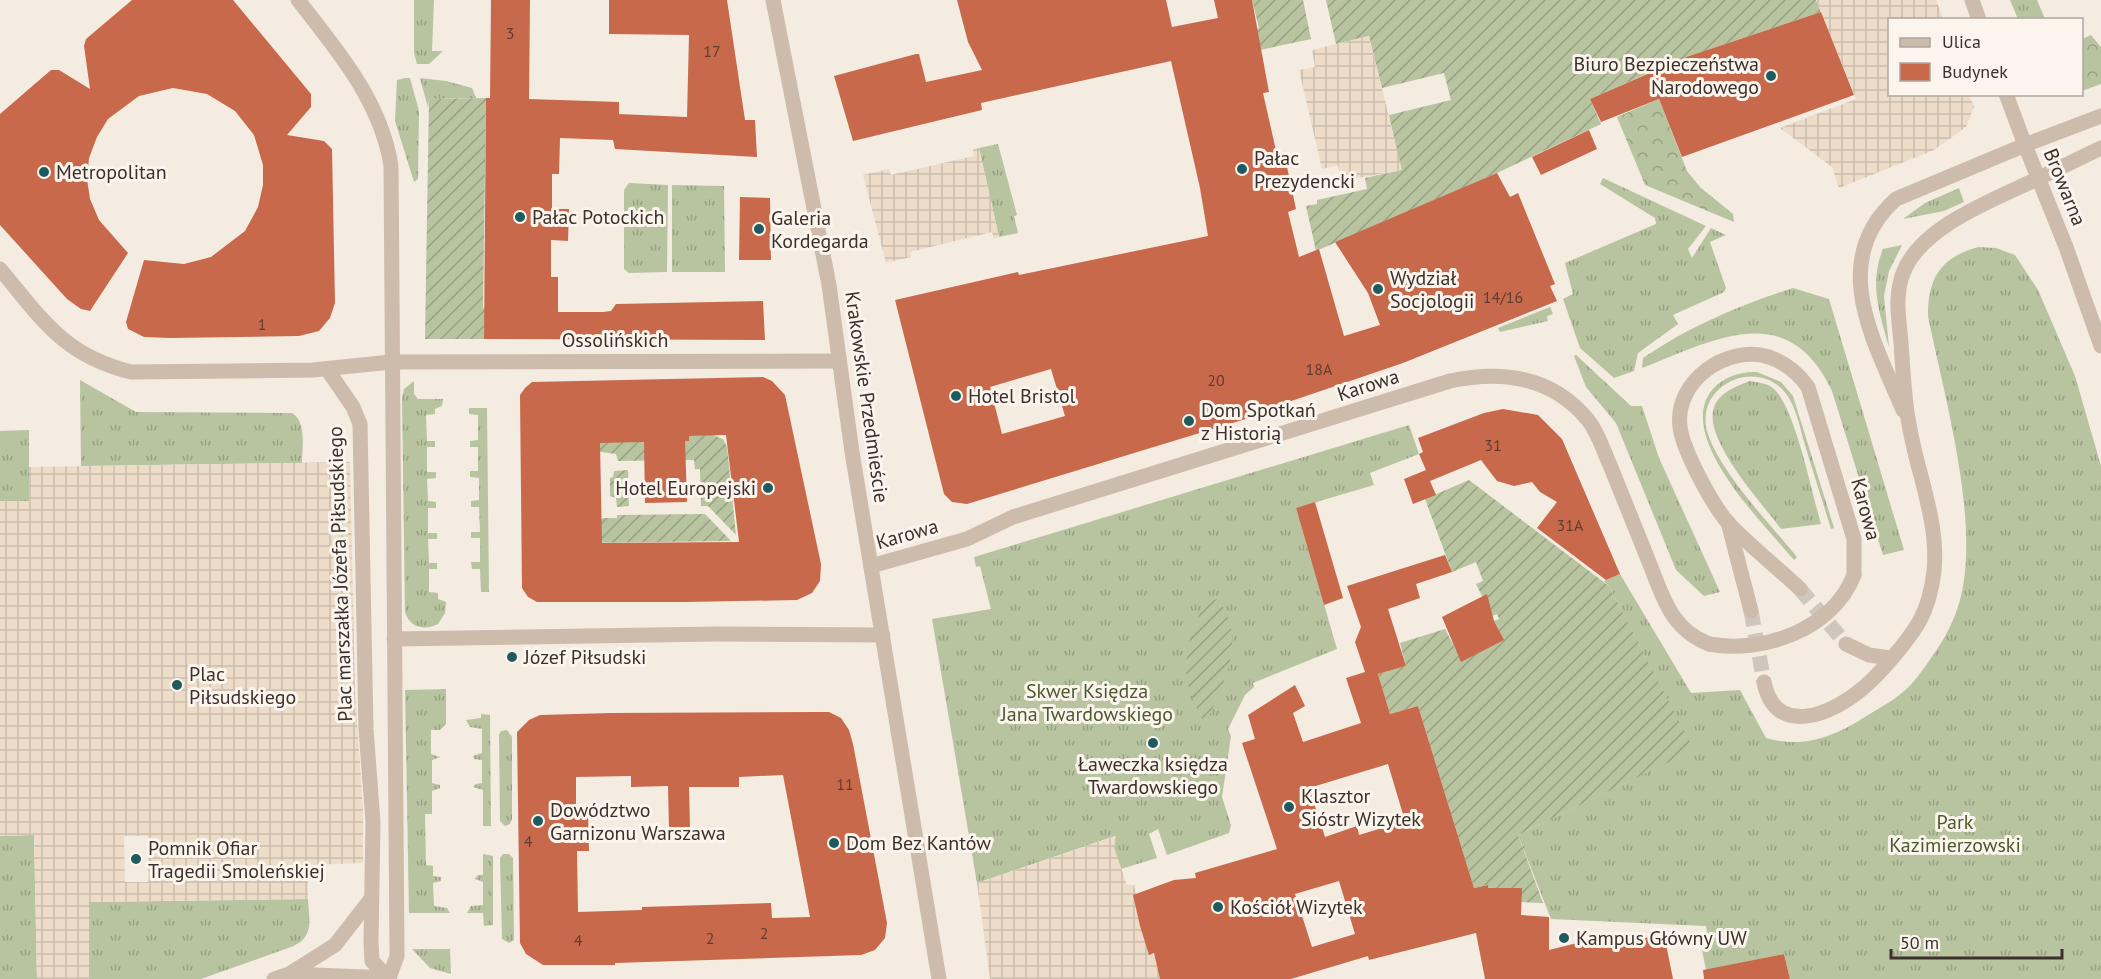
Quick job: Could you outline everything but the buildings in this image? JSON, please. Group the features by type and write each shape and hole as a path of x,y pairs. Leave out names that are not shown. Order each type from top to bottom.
{"street":[{"path":"281,977 392,979 397,956 391,362 392,214 388,146 364,89 298,0"},
{"name":"Krakowskie Przedmieście","path":"773,0 829,285 838,361 939,979"},
{"path":"1972,0 1978,18"},
{"name":"Browarna","path":"2008,96 2101,346"},
{"path":"1908,423 1869,329 1861,298 1861,261 1872,227 1882,212 1896,200 2025,145 2101,116"},
{"path":"1764,682 1769,700 1782,713 1800,717 1820,714 1861,690 1890,658 1929,603 1935,569 1931,517 1908,423 1897,303 1902,274 1910,258 1919,246 1943,228 2039,177 2101,148"},
{"path":"0,269 54,333 71,348 107,366 131,372 327,369"},
{"name":"Karowa","path":"872,566 967,539 1013,517 1450,381 1480,374 1499,374 1535,382 1553,391 1588,420 1619,487 1666,606 1681,627 1709,644 1737,647 1753,645 1795,633 1818,620 1836,605 1854,575 1854,539 1814,399 1796,372 1768,356 1744,355 1721,361 1695,380 1681,408 1680,428 1691,460 1728,522 1800,589"},
{"name":"Ossolińskich","path":"327,369 391,362 838,361"},
{"name":"Plac marszałka Józefa Piłsudskiego","path":"327,369 353,407 360,424 365,698 374,861 370,900 372,961 392,979"},
{"name":"Karowa","path":"1728,522 1751,611"},
{"path":"394,639 883,635"},
{"path":"1846,644 1869,655 1890,658"},
{"path":"281,977 335,945 370,900"}],"green space":[{"path":"414,0 434,0 432,51 443,51 429,64 417,64 414,53"},
{"path":"1252,0 1303,0 1311,39 1260,50 1256,29 1259,28"},
{"path":"1326,0 1816,0 1821,12 1689,56 1708,104 1677,92 1665,66 1590,99 1601,124 1497,173 1316,251 1306,206 1317,204 1317,200 1367,189 1365,178 1401,170 1389,115 1451,100 1444,73 1382,88 1369,36 1336,44"},
{"path":"2010,0 2037,0 2045,18 2018,18"},
{"path":"2091,35 2101,47 2101,84 2083,91 2083,39"},
{"path":"410,78 419,111 418,179 414,182 395,121 397,80"},
{"path":"420,78 446,81 472,88 476,98 429,99 428,108"},
{"path":"486,98 483,308 486,309 486,322 484,323 484,339 425,339 429,99"},
{"path":"1659,99 1687,171 1700,187 1733,214 1734,222 1645,185 1617,117"},
{"path":"998,144 1017,215 1014,216 1018,233 999,237 979,148"},
{"path":"1603,178 1706,226 1688,249 1692,258 1711,228 1726,235 1710,242 1726,288 1724,292 1673,315 1678,324 1638,353 1634,371 1614,378 1580,348 1563,299 1573,294 1565,263 1656,224 1655,218 1600,184"},
{"path":"629,183 668,185 667,272 629,273 624,269 624,190"},
{"path":"672,185 724,186 725,272 672,272"},
{"path":"1959,188 1964,202 1944,211 1903,219 1925,203"},
{"path":"1902,245 1889,271 1884,296 1889,347 1877,298 1877,274 1883,249"},
{"name":"Park Kazimierzowski","path":"1978,247 1996,248 2015,255 2038,290 2075,376 2101,466 2101,979 1790,979 1784,954 1706,970 1700,940 1708,938 1706,926 1551,919 1518,835 1693,750 1609,586 1604,581 1620,574 1691,693 1740,690 1766,738 1781,741 1809,741 1822,738 1860,720 1907,689 1939,647 1960,600 1965,569 1966,534 1958,459 1928,316 1930,291 1939,271 1945,264 1954,257"},
{"path":"1793,288 1829,299 1904,550 1883,555 1832,391 1814,362 1794,344 1772,335 1747,334 1722,338 1642,368 1643,358 1697,326 1735,309"},
{"path":"1550,307 1553,314 1547,316 1548,321 1500,332 1498,328"},
{"path":"1576,355 1631,406 1642,406 1659,458 1720,592 1704,596 1676,570 1616,423 1586,387 1574,356"},
{"path":"1757,372 1781,382 1793,396 1834,528 1831,529 1793,406 1787,395 1775,383 1761,378 1746,377 1732,381 1720,389 1711,400 1706,414 1707,431 1713,446 1733,479 1797,557 1794,560 1745,503 1728,479 1714,455 1705,431 1703,409 1712,390 1733,376"},
{"path":"80,380 136,412 292,413 297,417 302,429 302,463 81,466"},
{"path":"414,381 414,394 418,399 443,399 442,406 435,409 435,414 426,415 427,441 435,441 435,447 427,447 427,472 436,472 436,478 427,479 428,501 436,502 436,508 428,508 428,533 437,533 437,539 428,539 429,563 437,563 437,569 429,569 429,592 438,593 438,599 446,602 445,613 438,624 428,627 414,625 405,612 402,398 404,389"},
{"path":"1750,381 1770,386 1783,402 1797,435 1821,524 1781,529 1738,473 1718,440 1713,424 1715,405 1722,395"},
{"path":"469,408 487,408 489,592 481,592 480,569 472,569 471,562 480,562 480,538 471,538 471,532 480,532 479,507 471,507 471,501 479,500 479,478 470,477 470,471 478,471 478,447 470,447 470,441 478,440 478,415 469,414"},
{"name":"Skwer Księdza Jana Twardowskiego","path":"1409,425 1419,454 1370,473 1374,485 1296,508 1337,649 1253,683 1254,687 1245,695 1228,729 1231,736 1222,797 1231,825 1229,833 1167,855 1158,829 1149,834 1157,858 1121,869 1114,848 1115,836 977,883 932,619 991,609 980,566 976,567 974,557"},
{"path":"29,430 29,501 0,501 0,431"},
{"path":"713,435 723,439 727,447 736,535 708,506 701,506 700,469 695,469 694,460 618,461 616,454 594,451 586,438"},
{"path":"628,470 629,506 617,507 616,498 610,496 610,478 613,477 614,471"},
{"path":"1469,480 1609,586 1694,750 1518,835 1543,903 1521,902 1489,893 1487,885 1474,888 1418,706 1390,714 1378,674 1406,666 1400,643 1445,629 1462,661 1503,640 1494,621 1499,619 1497,614 1492,616 1476,584 1483,581 1476,562 1452,572 1425,499"},
{"path":"705,514 731,541 583,543 578,539 603,518 617,518 617,515"},
{"path":"1218,599 1227,615 1232,646 1225,678 1205,724 1189,688 1186,669 1189,649 1187,648 1204,602"},
{"path":"446,689 446,724 440,730 431,730 431,754 440,757 432,760 432,783 440,785 440,788 432,791 432,814 425,814 426,865 433,866 433,876 441,877 441,881 433,883 434,906 447,908 450,913 409,913 405,690"},
{"path":"481,714 490,715 491,826 483,826 483,790 473,787 482,783 482,760 474,759 473,756 482,753 482,729 470,727 466,720 481,718"},
{"path":"507,730 512,737 512,819 510,824 505,826 500,821 499,735 501,731"},
{"path":"34,835 37,979 0,979 0,836"},
{"path":"483,854 493,856 493,925 484,926 483,913 467,913 471,906 483,905 483,882 475,879 478,875 483,875"},
{"path":"503,854 509,854 513,858 514,940 509,943 502,939 500,858"},
{"path":"308,899 309,928 304,938 291,947 201,979 89,979 88,902"},
{"path":"412,949 450,949 451,974 430,968"}],"shaded area":[{"path":"1816,0 1936,0 1943,18 1888,18 1888,96 1969,96 1974,107 1966,127 1934,150 1839,188 1832,167 1780,128 1856,99"},
{"path":"1369,36 1402,170 1341,181 1338,165 1322,169 1299,70 1315,67 1312,50"},
{"path":"979,148 999,237 994,239 992,232 910,252 911,257 886,263 863,175 889,169 891,175 974,156 973,149"},
{"name":"Plac Piłsudskiego","path":"350,462 355,692 363,808 363,863 308,865 308,899 89,902 89,979 37,979 34,835 0,836 0,501 29,501 29,467","holes":["124,836 148,836 148,882 125,882"]},
{"path":"1116,836 1114,848 1127,885 1134,885 1138,908 1135,910 1139,912 1139,923 1150,954 1157,956 1157,968 1166,979 990,979 977,883"}],"tunnel":[{"path":"1800,589 1846,644"},
{"path":"1751,611 1764,682"}],"place":[{"name":"Biuro Bezpieczeństwa Narodowego","path":"1771,76"},
{"name":"Pałac Prezydencki","path":"1242,169"},
{"name":"Metropolitan","path":"44,172"},
{"name":"Pałac Potockich","path":"520,217"},
{"name":"Galeria Kordegarda","path":"759,229"},
{"name":"Wydział Socjologii","path":"1378,289"},
{"name":"Hotel Bristol","path":"956,396"},
{"name":"Dom Spotkań z Historią","path":"1189,421"},
{"name":"Hotel Europejski","path":"768,488"},
{"name":"Józef Piłsudski","path":"512,657"},
{"name":"Plac Piłsudskiego","path":"177,685"},
{"name":"Ławeczka księdza Twardowskiego","path":"1153,743"},
{"name":"Klasztor Sióstr Wizytek","path":"1289,807"},
{"name":"Dowództwo Garnizonu Warszawa","path":"538,821"},
{"name":"Dom Bez Kantów","path":"834,843"},
{"name":"Pomnik Ofiar Tragedii Smoleńskiej","path":"136,859"},
{"name":"Kościół Wizytek","path":"1218,907"},
{"name":"Kampus Główny UW","path":"1564,938"}]}
